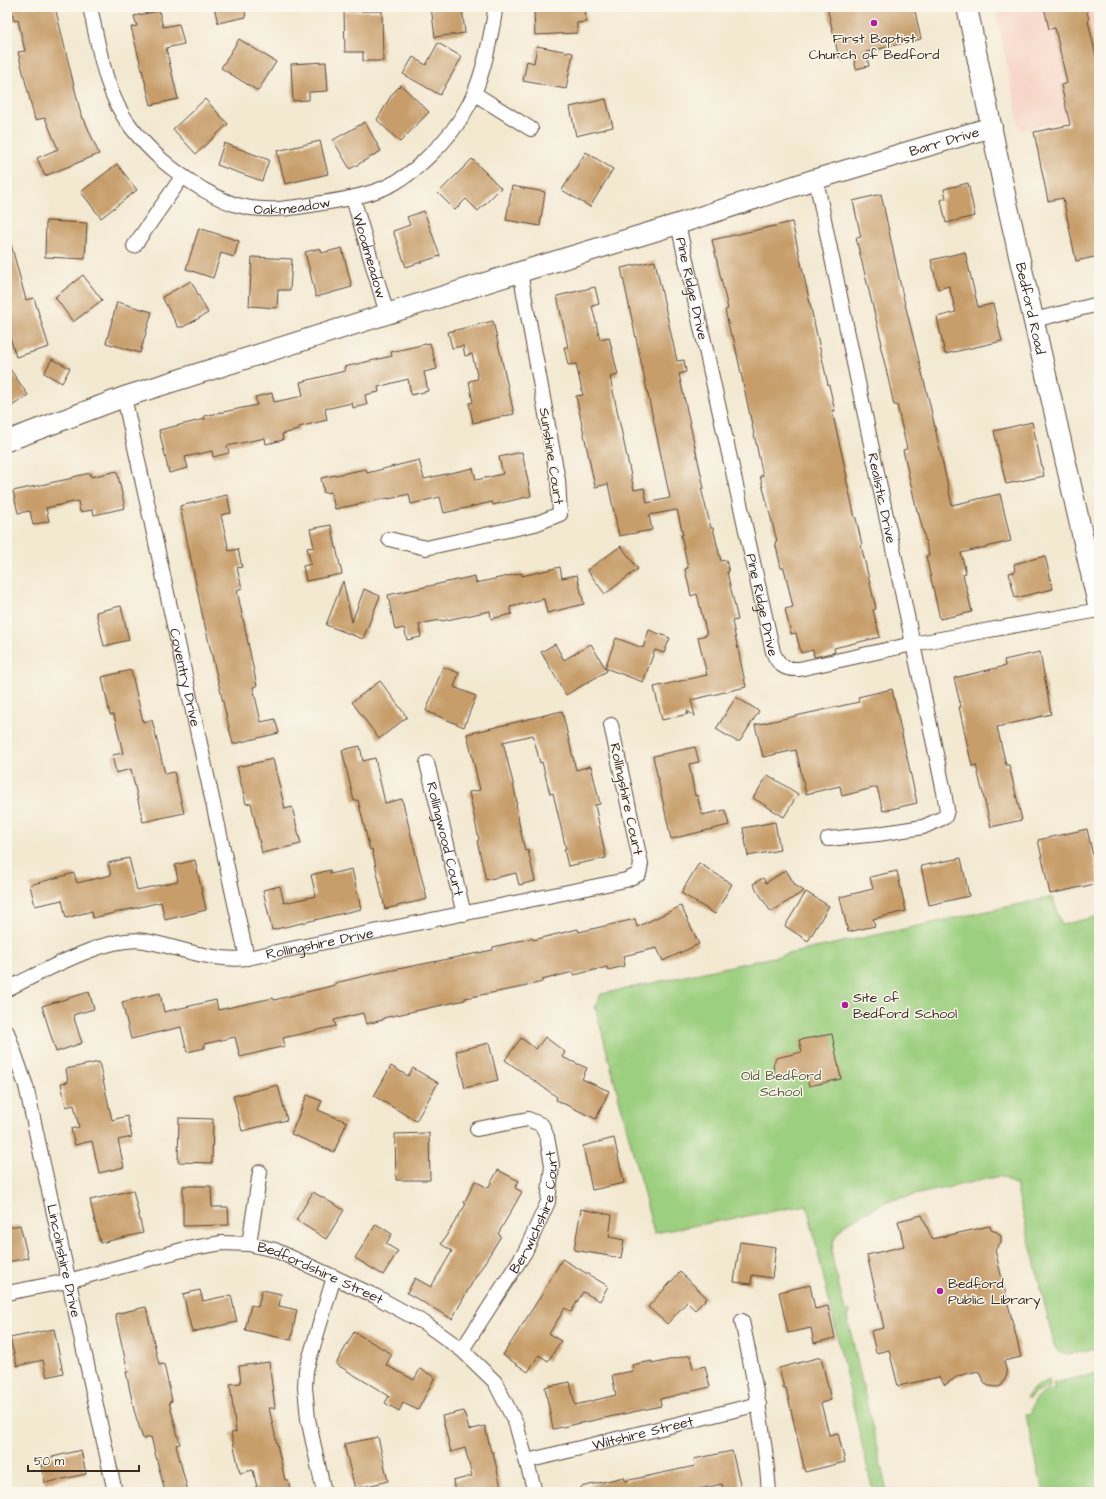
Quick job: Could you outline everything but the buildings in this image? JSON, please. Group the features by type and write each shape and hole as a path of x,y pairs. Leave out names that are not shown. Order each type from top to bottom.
{"street":[{"name":"Oakmeadow","path":"90,7 103,63 113,97 130,126 155,155 182,177 214,196 236,205 264,209 291,209 353,198 384,188 414,171 445,142 458,125 475,94 484,66 495,7"},
{"name":"Bedford Road","path":"967,7 1034,320 1099,610"},
{"path":"475,94 531,129"},
{"name":"Barr Drive","path":"7,441 124,397 520,272 678,224 816,179 992,127"},
{"path":"134,246 182,177"},
{"name":"Realistic Drive","path":"816,179 947,810 945,817 923,827 878,834 828,839"},
{"name":"Woodmeadow","path":"353,198 386,314"},
{"name":"Pine Ridge Drive","path":"678,224 773,652 776,660 783,667 790,670 799,669 913,644 1099,610"},
{"name":"Sunshine Court","path":"389,539 426,548 535,524 560,514 558,480 520,272"},
{"path":"1034,320 1099,304"},
{"name":"Coventry Drive","path":"124,397 247,958"},
{"name":"Rollingshire Court","path":"611,725 641,864 639,874"},
{"name":"Rollingwood Court","path":"427,763 464,914"},
{"name":"Rollingshire Drive","path":"7,989 88,951 130,940 144,941 201,955 232,960 626,880 639,874"},
{"name":"Lincolnshire Drive","path":"7,1032 26,1086 115,1492"},
{"name":"Berwichshire Court","path":"462,1350 525,1252 548,1202 552,1165 547,1137 542,1125 528,1119 477,1129"},
{"path":"249,1244 260,1172"},
{"name":"Bedfordshire Street","path":"7,1293 68,1281 182,1250 222,1244 249,1244 275,1250 375,1296 426,1324 462,1350 495,1382 516,1424 535,1492"},
{"path":"324,1492 308,1419 306,1370 334,1277"},
{"path":"742,1321 759,1404 767,1458 768,1492"},
{"name":"Wiltshire Street","path":"527,1461 759,1404"}],"shaded area":[{"path":"995,7 1099,7 1099,113 1020,130"}],"green space":[{"name":"Old Bedford School","path":"1053,897 1061,925 1099,916 1099,1347 1070,1354 1059,1352 1055,1348 1016,1185 1000,1176 887,1201 844,1225 834,1240 832,1257 845,1311 850,1311 850,1314 847,1316 887,1492 873,1492 807,1205 654,1233 595,1006 601,994"},
{"path":"1099,1373 1099,1492 1043,1492 1026,1415 1031,1414 1035,1400 1041,1394 1055,1389 1053,1383"},
{"path":"1049,1380 1050,1387 1035,1393 1029,1399 1026,1398 1034,1388"}],"place":[{"name":"First Baptist Church of Bedford","path":"874,23"},
{"name":"Site of Bedford School","path":"845,1005"},
{"name":"Bedford Public Library","path":"940,1291"}]}
